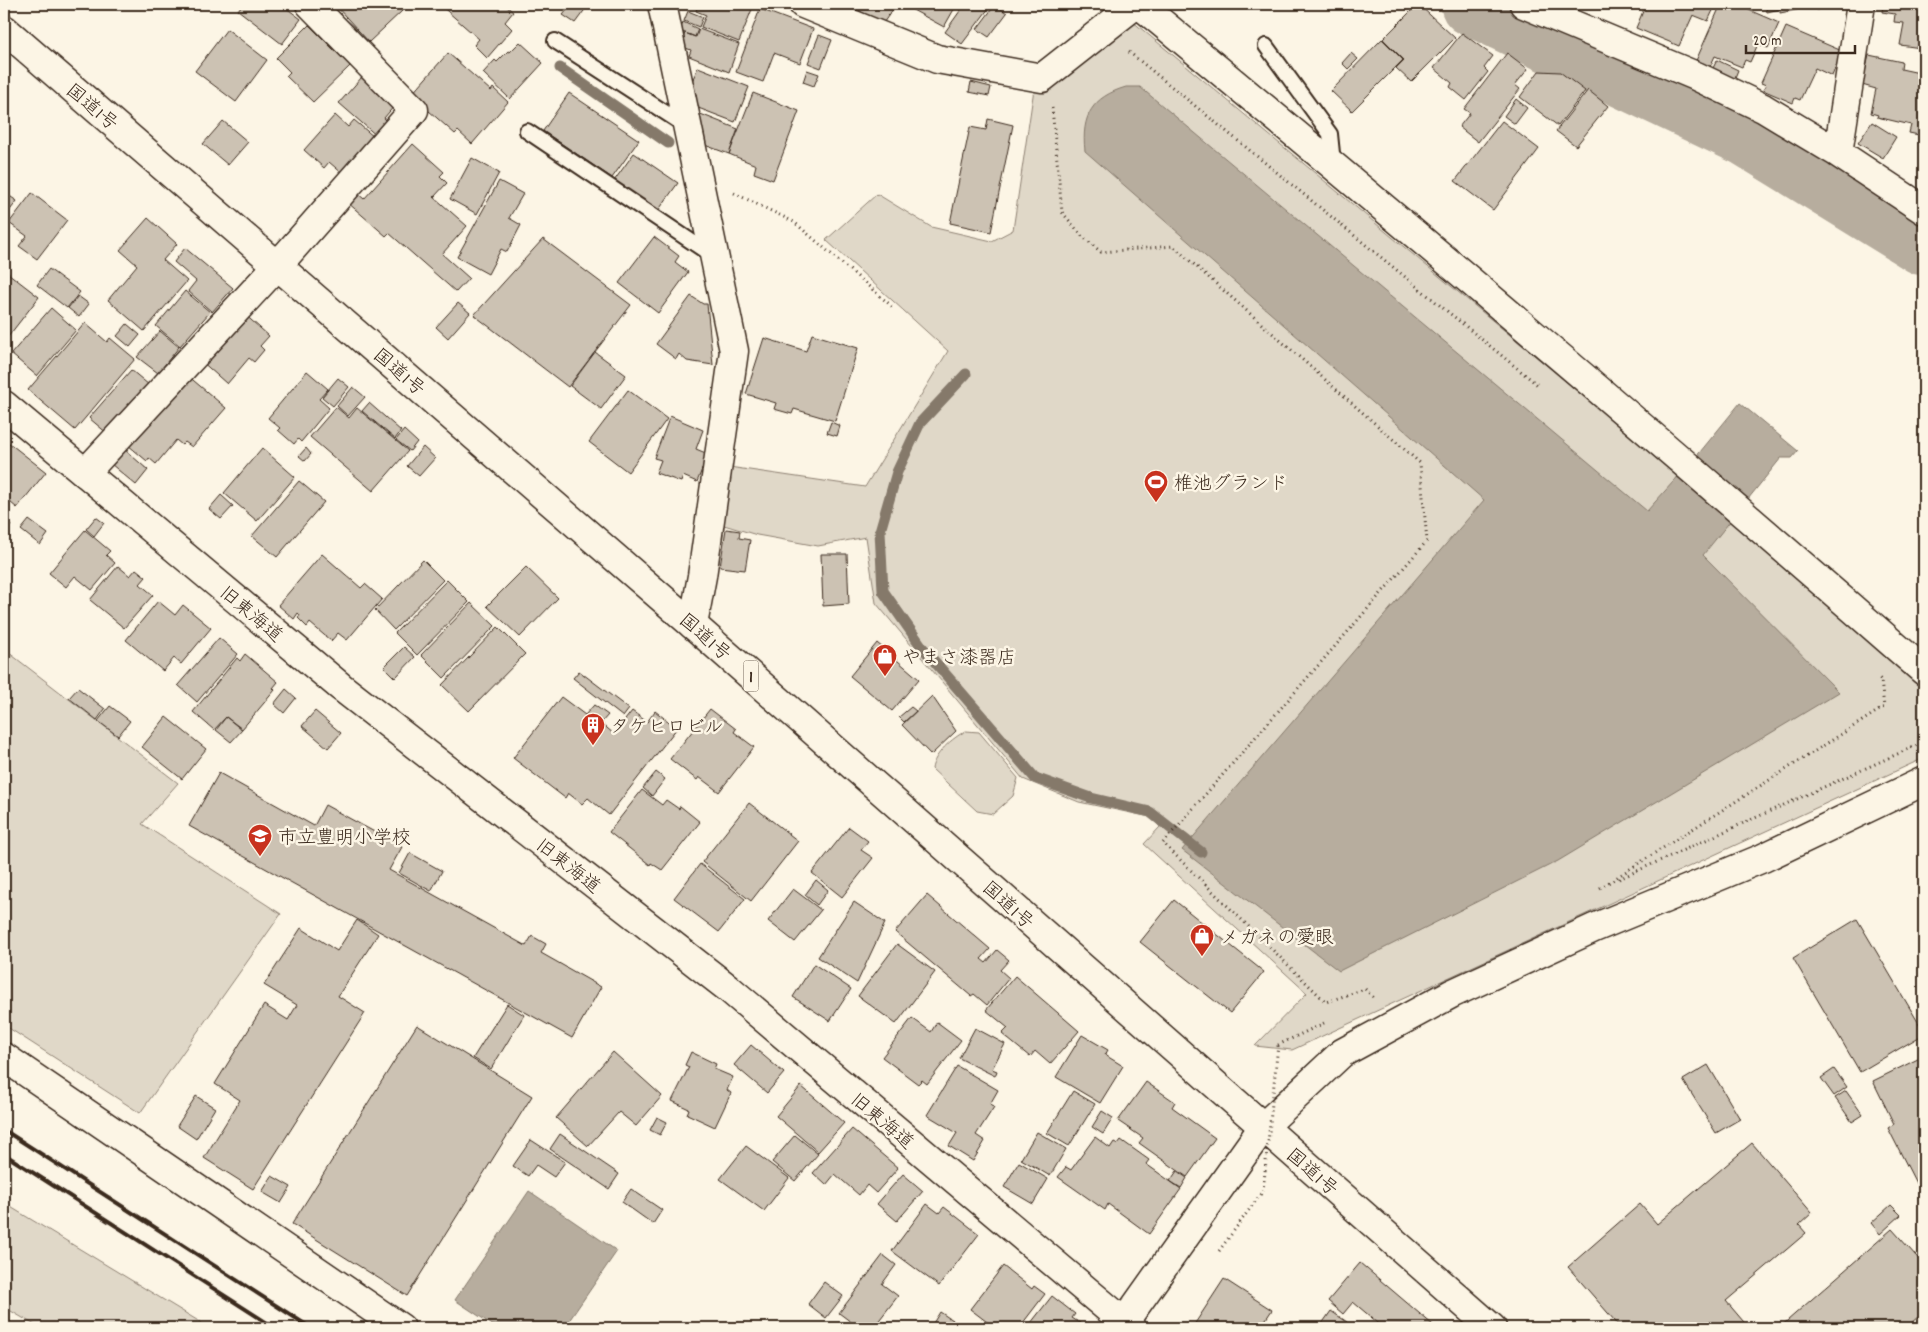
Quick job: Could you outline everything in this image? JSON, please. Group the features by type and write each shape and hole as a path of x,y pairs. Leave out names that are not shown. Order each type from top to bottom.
{"main road":[{"path":"803,4 937,58 1042,78 1138,4 1333,164 1679,457 1924,671"},
{"path":"1524,4 1696,76 1763,108 1838,153 1924,210"},
{"path":"1838,153 1862,4"},
{"path":"85,473 278,265 414,110 313,5"},
{"path":"667,6 687,126 734,351 702,576 693,625"},
{"name":"国道1号","path":"4,29 693,625 1492,1328"},
{"name":"旧東海道","path":"4,404 341,687 728,988 1125,1326"},
{"path":"1125,1326 1263,1127 1342,1053 1451,994 1594,928 1763,858 1924,781"},
{"path":"4,1056 401,1328"}],"lane":[{"path":"555,41 687,126"},
{"path":"1266,46 1330,134 1333,164"},
{"path":"528,131 713,256"}],"path":[{"path":"1126,50 1547,392"},
{"path":"1052,99 1062,212 1082,236 1101,252 1173,246 1420,463 1427,541 1163,843 1326,1002 1365,989 1374,999 1383,994"},
{"path":"697,175 794,222 895,309"},
{"path":"1874,673 1881,680 1884,707 1600,888 1924,742"},
{"path":"1213,1258 1263,1191 1278,1045"}],"shaded area":[{"path":"1132,21 1788,566 1904,665 1924,688 1924,758 1292,1050 1255,1046 1307,993 1144,844 1160,827 1150,817 1079,802 1023,779 876,603 866,537 818,546 757,535 724,525 729,467 865,487 948,351 826,240 877,194 931,227 992,241 1013,230 1034,89"},
{"path":"1126,87 1140,87 1647,511 1700,452 1740,403 1798,451 1792,458 1781,458 1703,555 1839,692 1558,861 1339,971 1182,850 1484,500 1085,151 1085,128 1091,110 1105,96"},
{"path":"4,649 178,783 142,824 281,914 140,1113 4,1025"},
{"path":"966,731 979,732 1018,778 1013,796 993,814 977,811 932,769 933,763 944,747"},
{"path":"529,1191 617,1251 564,1328 497,1328 455,1300"},
{"path":"4,1203 210,1328 40,1328 4,1307"}],"building":[{"path":"243,4 281,4 301,19 282,44 238,10"},
{"path":"336,4 395,4 402,11 369,42"},
{"path":"439,4 504,4 513,12 505,22 512,29 487,58 474,45 479,39"},
{"path":"572,4 589,4 575,23 563,15"},
{"path":"698,4 754,4 739,42 701,27 706,15 696,11"},
{"path":"863,4 896,5 881,26 859,10"},
{"path":"914,4 957,4 944,27 911,9"},
{"path":"965,4 992,4 962,44 945,32"},
{"path":"1418,4 1455,38 1411,82 1396,68 1404,60 1383,39"},
{"path":"1646,4 1716,4 1708,21 1693,15 1679,46 1636,28"},
{"path":"1721,4 1735,4 1779,23 1768,48 1758,44 1750,62 1745,60 1742,67 1715,56 1709,69 1695,63"},
{"path":"1765,4 1836,4 1836,6 1817,10 1816,6 1780,13 1780,9 1767,12"},
{"path":"1883,4 1924,4 1924,39 1921,48 1900,45 1904,23 1894,22 1895,14 1882,12"},
{"path":"995,5 1007,13 989,37 977,29"},
{"path":"760,9 813,29 800,63 774,53 763,82 736,72"},
{"path":"688,11 703,17 699,27 684,21"},
{"path":"683,22 698,29 695,37 680,31"},
{"path":"309,25 350,66 313,102 286,76 290,72 276,58"},
{"path":"1786,27 1842,51 1832,76 1815,68 1800,100 1795,98 1793,103 1763,90 1766,85 1761,83"},
{"path":"227,29 267,60 236,102 195,71"},
{"path":"699,29 739,44 729,72 689,56 691,50 680,46 685,33 696,37"},
{"path":"1462,33 1493,56 1484,68 1488,72 1466,100 1450,87 1452,83 1434,68"},
{"path":"819,35 832,40 821,68 808,63"},
{"path":"1382,39 1403,60 1352,111 1331,91"},
{"path":"520,42 543,63 510,99 483,73 495,60 497,62"},
{"path":"448,53 491,91 493,88 508,102 472,144 458,131 455,134 411,95"},
{"path":"1351,53 1358,59 1348,69 1342,63"},
{"path":"1507,53 1528,69 1515,85 1520,89 1478,142 1459,127 1470,113 1464,109"},
{"path":"1869,55 1902,62 1901,69 1924,74 1924,136 1909,133 1911,125 1877,117 1878,115 1871,113 1876,89 1862,85"},
{"path":"1717,60 1738,70 1734,80 1712,70"},
{"path":"698,67 749,87 735,122 693,106 697,95 688,91"},
{"path":"807,70 819,74 814,86 803,82"},
{"path":"1539,71 1560,72 1585,91 1558,126 1520,97"},
{"path":"362,77 395,105 384,118 390,123 378,137 339,103"},
{"path":"971,82 991,87 989,96 969,92"},
{"path":"1588,90 1608,106 1576,146 1556,131"},
{"path":"569,93 639,140 612,178 543,131"},
{"path":"753,93 799,111 773,180 754,173 756,165 729,154"},
{"path":"1516,99 1527,108 1515,124 1504,116"},
{"path":"698,113 738,129 729,154 702,144"},
{"path":"335,115 348,127 354,120 374,137 343,174 329,162 324,168 304,150"},
{"path":"988,119 1013,125 991,232 950,223 970,127 986,130"},
{"path":"223,121 248,142 228,165 203,144"},
{"path":"1502,121 1539,149 1493,210 1455,181"},
{"path":"1872,122 1896,137 1883,158 1858,143"},
{"path":"413,144 444,172 440,176 447,183 434,197 467,226 442,254 469,278 456,292 389,233 386,236 347,202 356,192 364,199"},
{"path":"634,153 678,183 658,211 614,181"},
{"path":"472,158 499,173 477,214 450,199"},
{"path":"499,181 523,194 509,218 521,225 507,252 501,249 488,274 457,257"},
{"path":"32,193 67,220 37,259 19,246 27,236 9,223"},
{"path":"8,195 17,201 4,218 4,201"},
{"path":"148,218 177,244 163,260 187,281 144,331 108,300 137,265 120,250"},
{"path":"654,237 679,256 675,262 688,272 658,313 619,283"},
{"path":"543,239 631,305 568,387 474,315"},
{"path":"185,248 233,288 212,312 188,291 196,281 174,262"},
{"path":"49,269 80,292 67,308 37,285"},
{"path":"4,270 39,297 4,342"},
{"path":"185,291 210,312 180,346 156,326"},
{"path":"78,296 89,304 79,317 68,308"},
{"path":"691,296 703,304 707,304 713,365 687,361 679,354 676,359 656,344"},
{"path":"458,303 470,313 448,338 436,327"},
{"path":"51,308 76,330 37,376 11,354"},
{"path":"242,312 269,336 260,346 264,350 254,362 249,358 227,384 200,360"},
{"path":"85,323 107,342 110,338 135,359 75,430 28,390"},
{"path":"127,324 140,335 130,347 117,336"},
{"path":"160,331 179,347 158,373 137,357"},
{"path":"812,334 858,348 835,421 794,409 792,414 774,409 776,403 746,394 764,338 806,351"},
{"path":"595,352 626,375 601,409 570,386"},
{"path":"131,370 149,385 108,434 89,418"},
{"path":"307,371 328,389 319,399 329,408 301,442 298,439 294,444 268,418"},
{"path":"187,375 226,408 192,447 185,442 182,445 176,440 156,464 149,458 147,461 128,445"},
{"path":"338,378 349,387 333,406 322,397"},
{"path":"353,387 365,397 348,416 337,406"},
{"path":"628,390 667,419 628,472 589,442"},
{"path":"369,403 401,431 395,439 362,411"},
{"path":"336,407 349,418 357,408 408,451 373,491 310,437"},
{"path":"670,416 703,430 696,449 708,454 697,482 683,476 681,482 656,473 661,460 654,458"},
{"path":"831,422 840,426 837,436 827,433"},
{"path":"404,430 417,442 410,451 396,440"},
{"path":"4,439 46,472 17,508 4,497"},
{"path":"423,447 435,458 419,476 407,466"},
{"path":"262,448 295,477 257,521 224,493"},
{"path":"306,448 311,454 305,461 299,456"},
{"path":"124,449 148,470 136,485 111,464"},
{"path":"299,481 324,502 277,557 252,536"},
{"path":"221,495 233,506 221,519 209,509"},
{"path":"96,517 104,523 94,536 86,529"},
{"path":"4,520 11,525 4,535"},
{"path":"29,520 48,534 40,545 21,530"},
{"path":"726,529 740,531 739,538 750,540 745,570 720,567"},
{"path":"85,530 110,551 106,555 115,563 92,590 75,576 66,587 49,573"},
{"path":"322,554 361,588 365,584 382,599 347,640 338,633 331,641 310,623 307,627 298,618 300,615 298,613 294,619 278,605"},
{"path":"821,554 847,554 849,604 823,606"},
{"path":"423,560 443,580 394,630 375,610"},
{"path":"118,566 130,576 136,569 146,577 140,584 153,595 124,628 90,600"},
{"path":"526,567 558,598 520,637 487,606"},
{"path":"447,580 469,602 417,655 395,633"},
{"path":"158,601 175,615 183,605 211,628 181,664 174,658 163,671 126,640"},
{"path":"471,603 495,626 444,678 421,655"},
{"path":"498,627 525,654 469,711 442,685"},
{"path":"219,638 238,654 197,702 178,685"},
{"name":"やまさ漆器店","path":"877,643 919,679 892,711 850,676"},
{"path":"404,647 415,657 395,678 384,667"},
{"path":"245,654 278,682 273,688 275,690 242,729 226,717 214,730 193,712 237,658 240,661"},
{"path":"579,671 629,709 623,717 573,678"},
{"path":"78,688 105,709 97,720 69,698"},
{"path":"286,689 296,698 284,713 274,704"},
{"path":"932,696 956,731 931,755 902,725"},
{"name":"タケヒロビル","path":"561,697 585,715 594,705 608,715 601,723 614,734 632,711 647,722 655,711 677,728 609,815 588,798 582,804 568,793 565,798 513,758"},
{"path":"110,706 130,721 118,736 98,721"},
{"path":"911,707 916,711 904,722 899,717"},
{"path":"710,709 736,729 734,732 754,747 719,792 699,777 697,780 670,759"},
{"path":"315,711 341,733 328,748 302,726"},
{"path":"166,717 206,749 182,779 142,747"},
{"path":"226,717 242,730 231,742 216,730"},
{"path":"656,772 665,779 652,796 643,788"},
{"path":"219,773 314,826 325,805 402,847 389,870 526,946 532,936 546,944 541,953 601,987 572,1038 189,826"},
{"path":"642,790 662,805 666,800 679,809 680,806 700,822 662,870 651,863 650,865 609,832"},
{"path":"749,803 798,841 751,901 702,862"},
{"path":"849,827 868,841 861,850 873,858 842,897 812,873"},
{"path":"410,853 442,871 431,891 399,873"},
{"path":"700,864 745,899 719,932 674,898"},
{"path":"816,880 828,890 817,905 805,895"},
{"path":"793,889 821,910 795,942 768,921"},
{"path":"927,895 990,949 981,959 986,963 997,950 1009,960 1000,970 1009,978 987,1005 974,994 971,996 895,932"},
{"name":"メガネの愛眼","path":"1174,900 1264,972 1230,1013 1140,942"},
{"path":"854,902 885,923 857,983 818,957"},
{"path":"1857,919 1924,1032 1924,1034 1860,1072 1793,958"},
{"path":"357,920 378,934 338,996 365,1013 253,1189 204,1158 240,1100 215,1084 264,1005 288,1020 297,1005 264,985 301,928 337,951"},
{"path":"897,944 935,972 896,1024 858,996"},
{"path":"814,964 851,989 830,1021 793,997"},
{"path":"1015,976 1079,1031 1050,1064 1035,1051 1030,1057 1002,1034 1008,1028 986,1010"},
{"path":"507,1004 524,1015 491,1069 473,1058"},
{"path":"912,1018 931,1032 937,1022 961,1040 927,1084 922,1080 918,1084 882,1057"},
{"path":"417,1025 532,1096 407,1296 292,1224"},
{"path":"975,1028 1005,1044 992,1069 997,1071 995,1076 959,1058"},
{"path":"1082,1035 1108,1050 1105,1055 1123,1066 1100,1103 1056,1077"},
{"path":"751,1045 784,1073 767,1093 734,1065"},
{"path":"613,1052 662,1096 636,1126 619,1112 588,1146 556,1118"},
{"path":"691,1052 716,1064 714,1069 733,1077 727,1090 731,1093 715,1127 687,1114 689,1109 672,1101 689,1067 685,1065"},
{"path":"1924,1056 1924,1199 1888,1128 1894,1124 1873,1081"},
{"path":"1708,1065 1740,1119 1716,1133 1683,1080"},
{"path":"957,1066 998,1090 990,1104 994,1107 976,1135 985,1141 973,1161 949,1146 957,1133 927,1115"},
{"path":"1834,1069 1847,1087 1834,1096 1821,1078"},
{"path":"1146,1082 1175,1102 1172,1107 1215,1138 1187,1177 1139,1143 1143,1138 1118,1121"},
{"path":"801,1086 844,1123 818,1152 776,1116"},
{"path":"1073,1091 1095,1104 1069,1146 1047,1133"},
{"path":"1846,1091 1863,1115 1852,1122 1835,1098"},
{"path":"196,1096 215,1108 196,1139 177,1126"},
{"path":"1102,1111 1113,1118 1103,1134 1092,1127"},
{"path":"657,1117 667,1122 660,1135 650,1130"},
{"path":"852,1129 898,1168 876,1193 867,1185 859,1195 835,1174 826,1185 813,1173"},
{"path":"1037,1132 1066,1149 1050,1176 1021,1159"},
{"path":"560,1134 619,1174 609,1189 550,1149"},
{"path":"795,1135 818,1154 795,1181 772,1162"},
{"path":"1095,1137 1110,1148 1114,1142 1118,1144 1121,1140 1149,1160 1146,1164 1181,1189 1149,1234 1108,1204 1105,1210 1058,1177 1066,1167 1071,1170"},
{"path":"531,1140 565,1162 554,1177 536,1165 528,1176 513,1166"},
{"path":"1752,1143 1812,1213 1799,1225 1806,1233 1726,1301 1749,1328 1621,1328 1568,1267 1640,1204 1657,1224"},
{"path":"746,1146 789,1178 764,1211 720,1179"},
{"path":"1019,1162 1048,1179 1033,1204 1004,1187"},
{"path":"1177,1171 1187,1178 1181,1188 1170,1181"},
{"path":"903,1174 923,1191 897,1221 877,1204"},
{"path":"272,1176 291,1187 281,1203 262,1192"},
{"path":"631,1189 662,1210 653,1224 622,1202"},
{"path":"927,1204 939,1213 944,1207 979,1234 939,1286 892,1251"},
{"path":"1891,1205 1901,1215 1880,1234 1871,1223"},
{"path":"1892,1229 1924,1265 1924,1312 1905,1328 1779,1328"},
{"path":"883,1255 896,1265 882,1284 898,1296 873,1328 859,1328 839,1313"},
{"path":"1360,1263 1433,1325 1430,1328 1384,1328 1353,1302 1343,1314 1328,1301"},
{"path":"1003,1266 1032,1289 1034,1286 1045,1294 1019,1328 995,1328 970,1309"},
{"path":"1224,1279 1272,1310 1260,1328 1192,1328"},
{"path":"824,1282 843,1296 826,1318 808,1304"},
{"path":"1052,1296 1075,1314 1072,1318 1083,1325 1081,1328 1027,1328"},
{"path":"1331,1311 1347,1322 1346,1324 1352,1328 1319,1328"},
{"path":"940,1312 964,1328 930,1328"},
{"path":"1924,1317 1924,1328 1913,1328"}],"waterway":[{"path":"1473,4 1749,135 1924,243"},
{"path":"560,68 668,143"},
{"path":"966,374 920,423 897,472 880,531 883,591 922,647 1035,778 1091,798 1150,812 1201,852"}],"railway":[{"path":"4,1130 311,1328"},
{"path":"4,1154 275,1328"}],"place":[{"name":"椎池グランド","path":"1156,503"},
{"name":"やまさ漆器店","path":"885,677"},
{"name":"タケヒロビル","path":"593,746"},
{"name":"市立豊明小学校","path":"260,857"},
{"name":"メガネの愛眼","path":"1202,957"}]}
